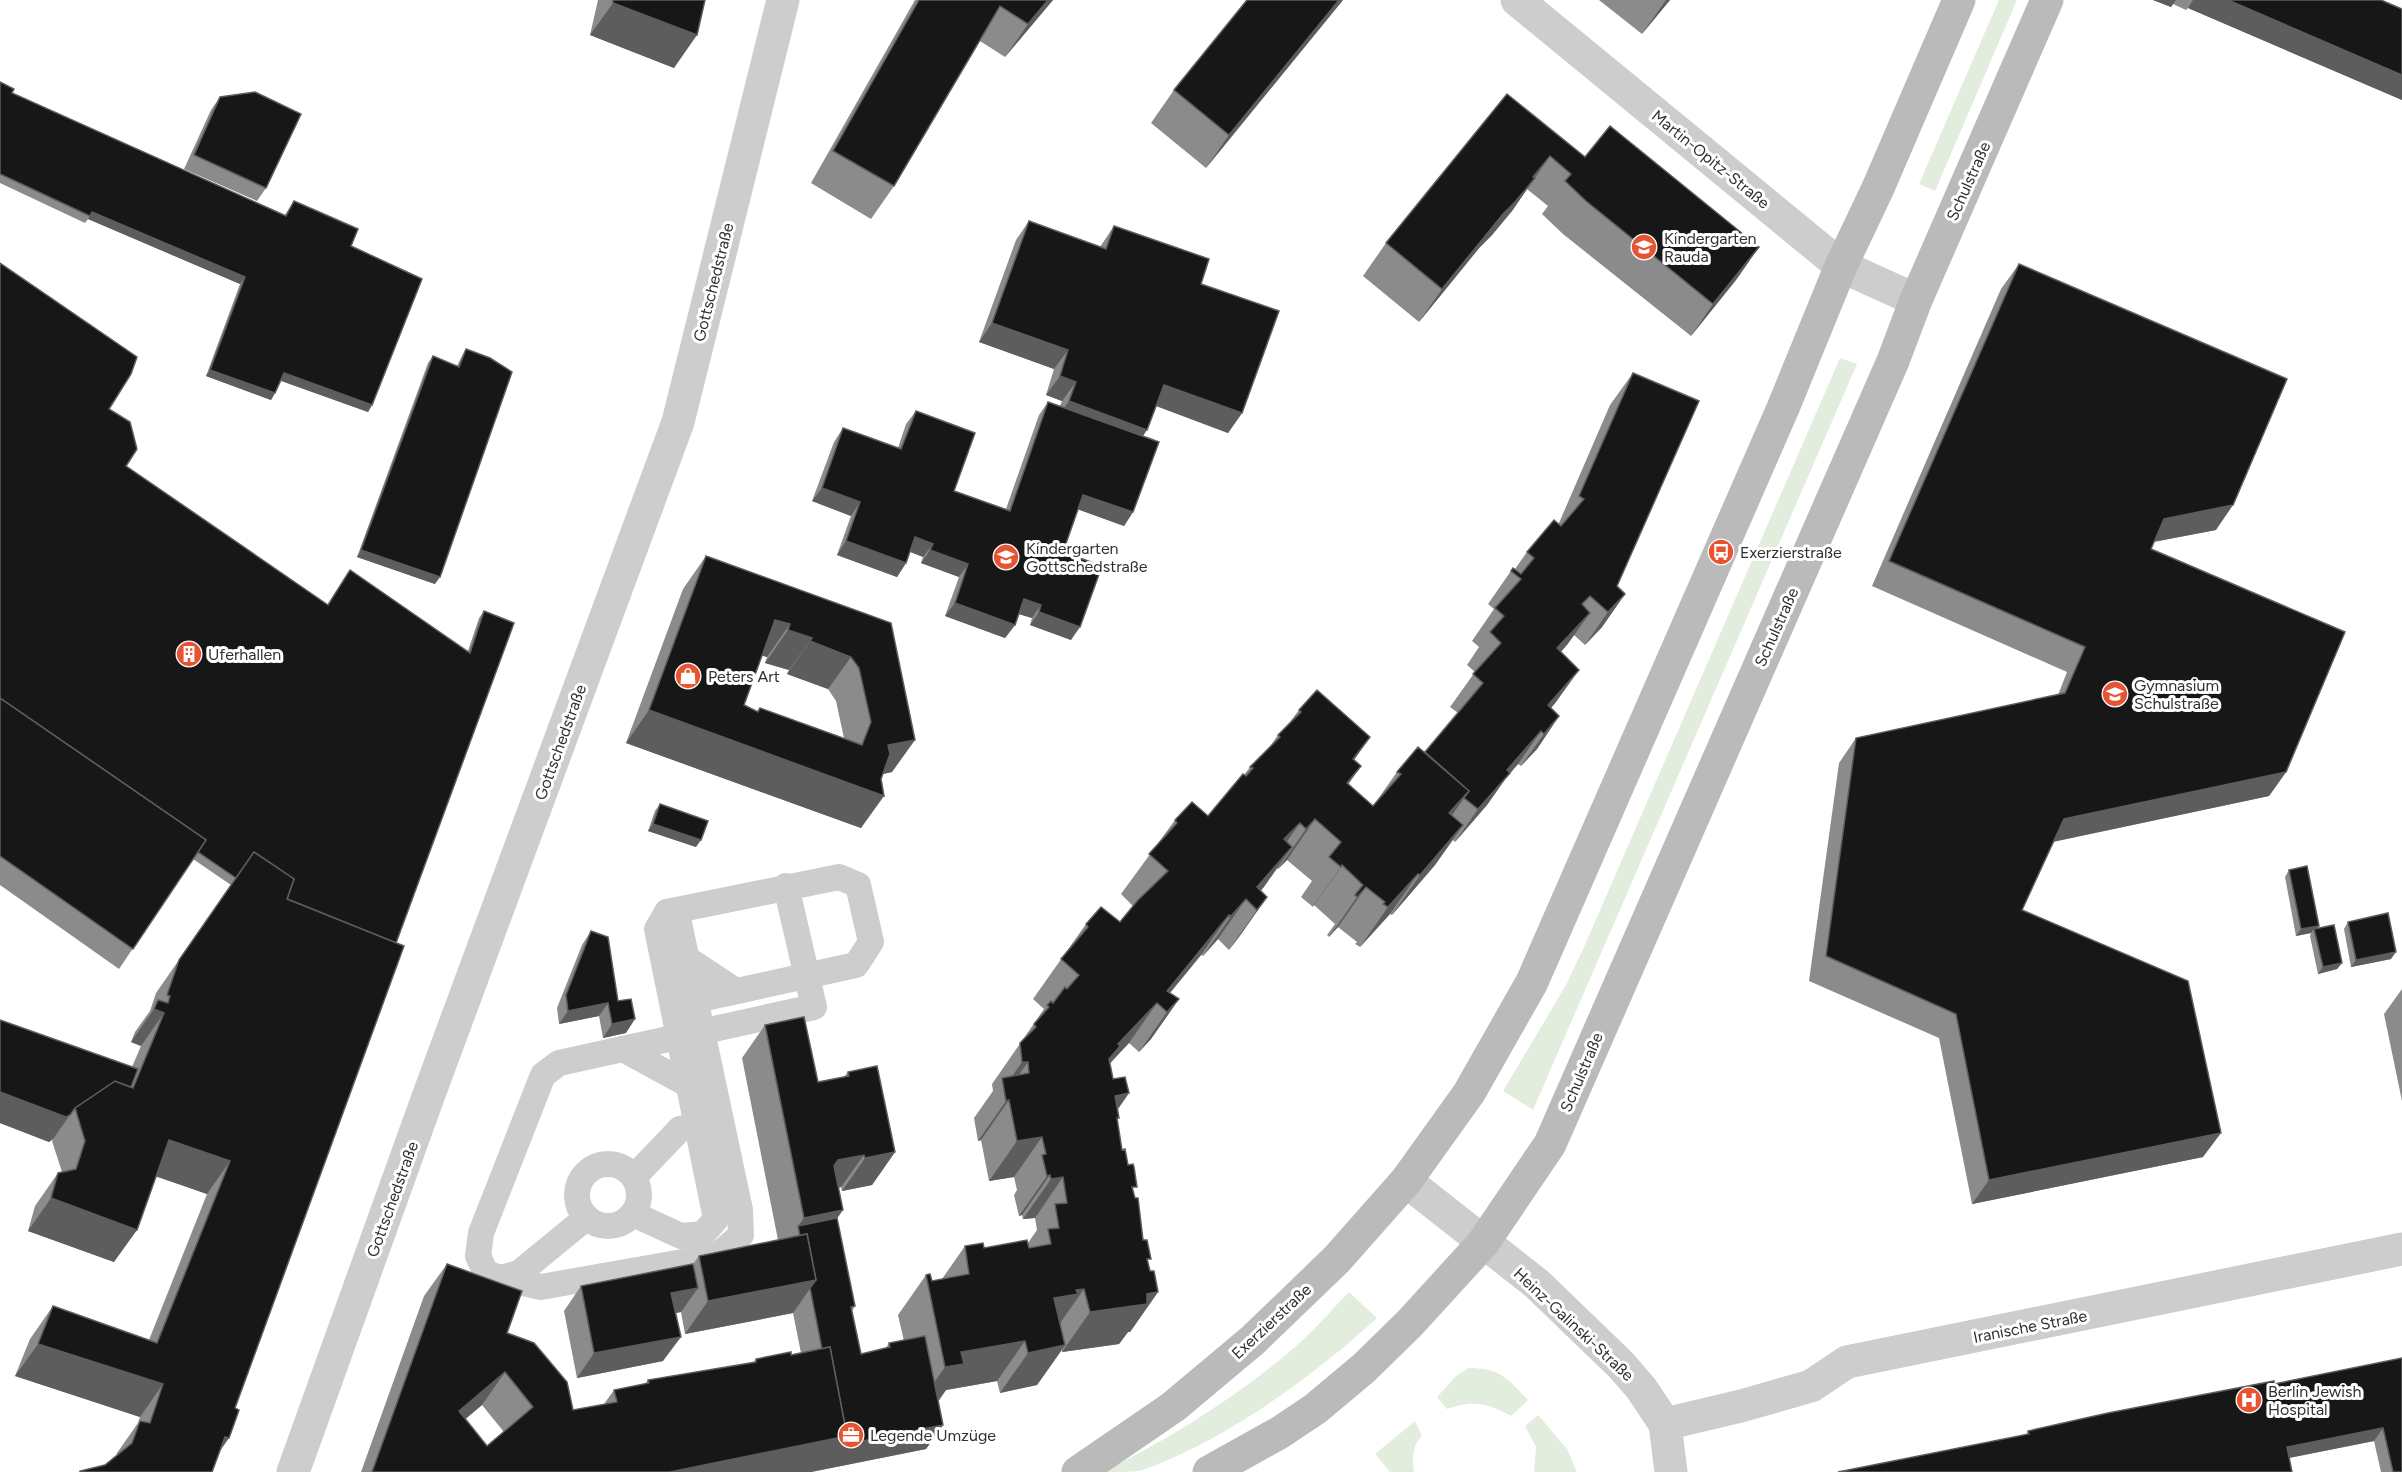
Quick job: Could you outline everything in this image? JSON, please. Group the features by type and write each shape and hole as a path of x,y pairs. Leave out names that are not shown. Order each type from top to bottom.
{"main road":[{"path":"1841,266 1878,188 1959,0"},
{"name":"Schulstraße","path":"1483,1243 1550,1144 1893,361 1916,300 2047,0"},
{"name":"Exerzierstraße","path":"1078,1472 1173,1407 1253,1340 1337,1259 1406,1181 1437,1141 1469,1093 1532,982 1784,408 1841,266"},
{"path":"1209,1472 1280,1433 1331,1395 1410,1323 1483,1243"}],"street":[{"name":"Gottschedstraße","path":"293,1472 432,1086 678,422 783,0"},
{"name":"Martin-Opitz-Straße","path":"1517,0 1841,266 1916,300"},
{"name":"Heinz-Galinski-Straße","path":"1406,1181 1537,1284 1621,1365 1641,1388 1665,1424 1671,1472"},
{"name":"Iranische Straße","path":"1665,1424 1741,1406 1810,1386 1847,1362 2402,1249"}],"lane":[{"path":"633,1214 681,1236 703,1234 716,1219 709,1122 684,1002 657,929 666,912 839,877 858,885 872,942 856,965 684,1002"},
{"path":"691,1035 689,1085 709,1122 740,1210 741,1235 717,1256 541,1287 486,1273 478,1256 481,1233 543,1075 558,1063 814,1007 786,886"},
{"path":"666,912 679,923 686,958 684,1002"},
{"path":"686,958 736,991"},
{"path":"623,1049 689,1085"},
{"path":"634,1178 680,1129 709,1122"},
{"path":"612,1164 624,1168 634,1178 639,1189 638,1202 633,1214 623,1223 610,1226 597,1224 586,1218 579,1207 577,1194 580,1182 588,1171 599,1165 612,1164"},
{"path":"501,1278 519,1273 586,1218"}],"green space":[{"path":"1999,0 2017,0 1935,191 1919,184"},
{"path":"1840,358 1857,364 1533,1110 1503,1091 1566,985 1584,947"},
{"path":"1349,1292 1377,1318 1296,1385 1234,1426 1170,1459 1139,1471 1103,1472 1156,1444 1208,1412 1259,1376 1305,1338"},
{"path":"1468,1368 1496,1372 1528,1400 1511,1416 1480,1404 1465,1404 1447,1409 1437,1397 1456,1376"},
{"path":"1538,1415 1567,1449 1577,1472 1534,1472 1536,1447 1525,1426"},
{"path":"1415,1421 1422,1436 1414,1452 1414,1472 1390,1472 1375,1454"}],"building":[{"path":"613,0 705,0 697,35 613,3"},
{"path":"919,0 1048,0 1028,24 1000,6 894,186 833,151"},
{"path":"1247,0 1339,0 1229,135 1174,90"},
{"path":"2228,0 2381,0 2402,9 2402,75"},
{"path":"0,82 14,89 12,93 286,216 294,201 358,229 351,246 422,279 372,405 284,373 275,393 210,370 245,277 92,212 90,216 0,174"},
{"path":"255,92 301,114 266,188 194,155 220,97"},
{"path":"1507,94 1585,157 1610,126 1759,247 1713,304 1586,201 1565,181 1571,174 1550,156 1533,177 1535,178 1442,289 1386,243"},
{"path":"1029,221 1106,249 1114,226 1209,259 1201,284 1279,311 1242,413 1164,385 1147,430 1069,401 1076,382 1060,376 1068,350 992,323"},
{"name":"Uferhallen","path":"0,263 137,357 131,374 109,409 130,422 137,449 126,466 328,605 350,570 470,653 484,611 514,623 396,943 287,899 294,879 254,852 236,878 198,852 206,840 0,698"},
{"path":"2019,264 2287,379 2233,505 2164,519 2151,549 2345,632 2286,772 2064,819 2022,910 2188,981 2221,1133 1989,1180 1956,1014 1826,956 1856,738 2065,693 2085,647 1889,561"},
{"path":"466,349 490,358 512,372 440,577 361,550 433,356 459,367"},
{"path":"1633,373 1699,401 1617,586 1625,594 1608,612 1590,596 1582,604 1590,613 1557,648 1579,670 1548,705 1559,716 1544,734 1541,731 1507,770 1510,773 1478,809 1464,798 1469,791 1425,752 1483,683 1473,674 1501,643 1490,632 1504,616 1495,608 1521,579 1511,571 1513,568 1521,574 1534,558 1527,552 1554,520 1561,526 1584,499 1579,496"},
{"path":"1048,402 1159,442 1133,512 1083,495 1063,552 1102,566 1080,627 1039,612 1041,605 1024,599 1015,625 955,603 968,564 930,550 933,544 915,537 906,563 846,541 860,502 822,488 843,428 901,449 916,411 975,433 954,491 1010,511"},
{"path":"706,556 891,623 915,740 888,745 890,754 881,779 884,796 649,710","holes":["775,620 790,624 788,630 812,638 810,641 851,657 859,668 871,722 862,745 760,708 758,712 744,705"]},
{"path":"1317,690 1370,737 1353,759 1361,766 1347,783 1373,806 1401,774 1397,772 1418,747 1469,791 1449,813 1463,825 1420,875 1418,874 1388,907 1366,887 1357,897 1355,895 1363,885 1342,865 1341,867 1329,857 1341,842 1315,819 1306,829 1300,823 1284,839 1292,847 1257,887 1267,897 1257,910 1246,899 1231,916 1229,915 1167,991 1179,999 1167,1012 1157,1003 1118,1044 1120,1046 1109,1059 1113,1079 1125,1077 1129,1093 1115,1096 1119,1118 1117,1118 1122,1150 1125,1149 1128,1165 1133,1164 1134,1167 1137,1187 1132,1187 1135,1198 1138,1198 1143,1240 1147,1240 1151,1259 1147,1259 1150,1271 1154,1271 1158,1292 1147,1294 1147,1304 1090,1312 1084,1289 1076,1290 1078,1294 1054,1298 1065,1345 1028,1353 1025,1341 961,1352 964,1364 945,1367 926,1275 930,1274 932,1281 969,1274 965,1246 983,1243 984,1248 1027,1240 1029,1248 1051,1244 1048,1229 1059,1228 1055,1204 1067,1203 1063,1177 1051,1179 1050,1175 1047,1176 1042,1155 1046,1154 1042,1137 1017,1141 1002,1078 1029,1073 1028,1062 1022,1062 1020,1043 1036,1027 1034,1024 1049,1007 1047,1005 1051,1001 1053,1003 1065,987 1067,989 1079,975 1061,959 1088,927 1086,924 1101,907 1120,922 1138,900 1168,871 1149,854 1177,823 1175,820 1192,802 1208,816 1243,774 1246,776 1253,768 1250,767 1280,737 1278,735 1301,712 1299,710"},
{"path":"0,698 206,840 133,949 0,856"},
{"path":"660,804 708,821 701,840 653,824"},
{"path":"254,852 294,879 287,899 404,946 235,1408 239,1410 229,1438 225,1437 212,1472 80,1472 105,1465 132,1443 140,1421 150,1423 163,1384 38,1344 53,1306 157,1343 230,1161 169,1140 137,1230 51,1198 58,1173 76,1169 85,1141 75,1108 115,1081 133,1088 164,1013 154,1009 158,1000 168,1003 170,996 167,995 179,960"},
{"path":"2307,866 2319,926 2301,929 2289,870"},
{"path":"2388,913 2396,952 2356,960 2348,922"},
{"path":"2334,925 2342,963 2323,967 2314,929"},
{"path":"591,931 608,937 618,1001 631,999 635,1019 612,1024 608,1003 568,1011 566,995"},
{"path":"804,1017 818,1082 849,1076 848,1072 877,1066 895,1152 838,1160 834,1166 843,1210 804,1218 765,1025"},
{"path":"0,1020 138,1069 131,1087 115,1081 75,1108 66,1117 0,1092"},
{"path":"837,1218 855,1306 851,1307 861,1354 890,1347 889,1343 925,1336 943,1425 842,1445 847,1436 830,1347 822,1349 810,1288 816,1280 807,1234 800,1236 798,1226"},
{"path":"807,1234 816,1280 708,1301 699,1256"},
{"path":"447,1264 522,1291 507,1333 534,1343 567,1382 573,1410 617,1402 614,1390 649,1383 648,1380 756,1362 756,1359 791,1352 791,1355 830,1347 847,1436 670,1472 372,1472","holes":["505,1372 533,1407 487,1446 459,1411"]},
{"path":"693,1264 698,1288 671,1293 681,1337 594,1353 581,1286"},
{"name":"Berlin Jewish Hospital","path":"2402,1358 2402,1472 2393,1472 2383,1428 2287,1447 2292,1472 1838,1472 2029,1434 2028,1431 2108,1413 2274,1381 2274,1384"}],"place":[{"name":"Kindergarten Rauda","path":"1644,247"},
{"name":"Exerzierstraße","path":"1721,552"},
{"name":"Kindergarten Gottschedstraße","path":"1006,557"},
{"name":"Uferhallen","path":"189,654"},
{"name":"Peters Art","path":"688,676"},
{"name":"Gymnasium Schulstraße","path":"2115,694"},
{"name":"Berlin Jewish Hospital","path":"2249,1400"},
{"name":"Legende Umzüge","path":"851,1435"}]}
